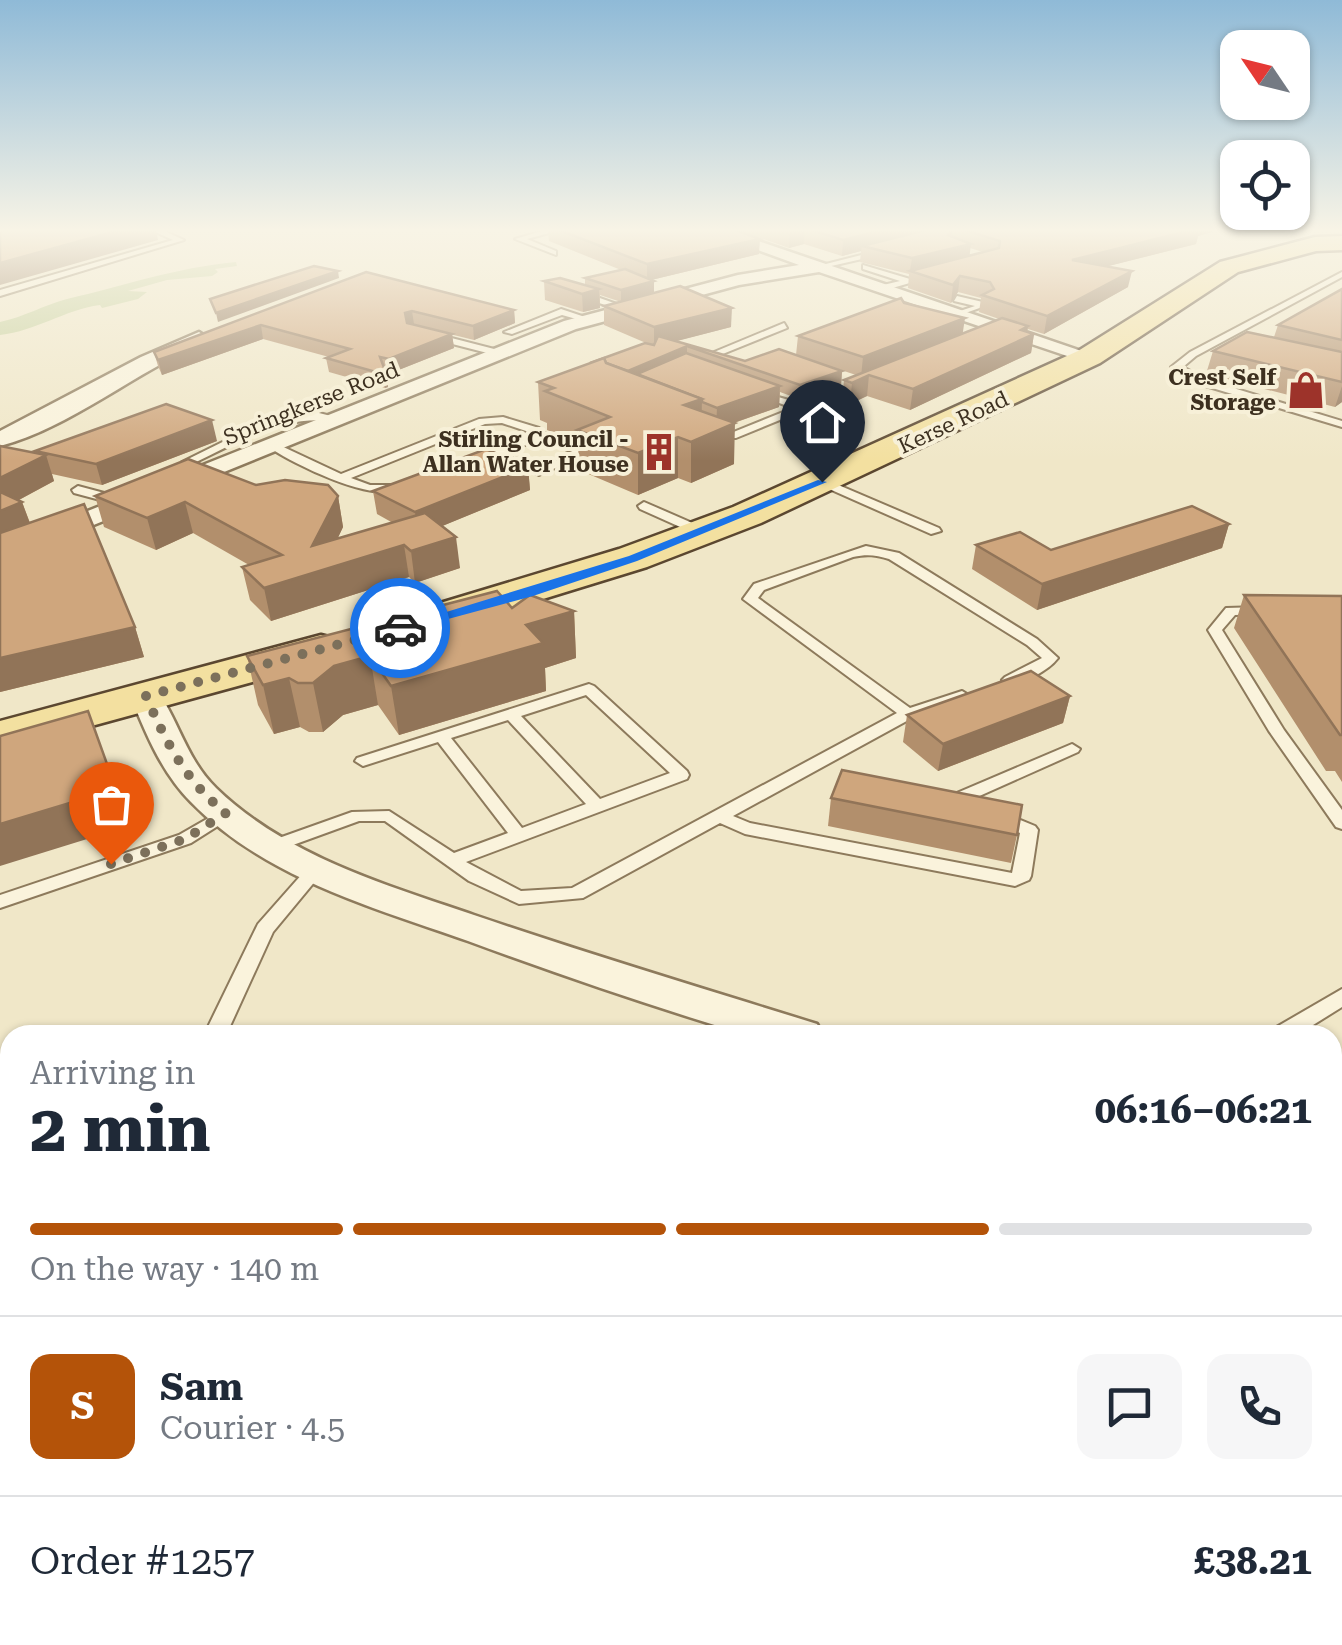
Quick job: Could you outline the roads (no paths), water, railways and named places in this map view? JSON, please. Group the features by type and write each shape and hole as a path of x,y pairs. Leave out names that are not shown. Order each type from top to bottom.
{"main road":[{"name":"Kerse Road","path":"0,736 528,593 702,532 822,482 1089,357 1168,307"}],"street":[{"name":"Springkerse Road","path":"0,555 500,353 629,307"},
{"path":"955,307 1004,329 1089,357"},
{"path":"0,439 29,428 158,352 222,329"},
{"path":"146,696 169,748 203,795 271,848 366,890 682,1003 764,1025"}],"lane":[{"path":"620,307 624,308"},
{"path":"1281,307 1178,362 1176,367 1202,382 1342,424"},
{"path":"510,332 561,312 587,319"},
{"path":"702,372 686,366 784,326"},
{"path":"983,337 1004,329"},
{"path":"412,331 500,353"},
{"path":"1217,341 1235,345"},
{"path":"715,354 728,359"},
{"path":"698,430 732,436 880,378"},
{"path":"845,379 862,384"},
{"path":"753,390 803,408"},
{"path":"188,462 281,420 321,414 338,419"},
{"path":"341,478 482,421 519,423 586,454 539,472 497,454"},
{"path":"466,465 534,438 535,432"},
{"path":"273,446 368,489 408,487"},
{"path":"822,482 934,532"},
{"path":"78,490 129,504"},
{"path":"644,506 702,532"},
{"path":"271,848 346,820 389,816 476,877 520,898 576,894 908,714 1017,678 1044,666 1050,658 1013,630 894,556 866,550 759,587 750,599 908,714"},
{"path":"1286,612 1231,612 1215,630 1277,731 1342,824"},
{"path":"363,761 590,689 681,775 453,860"},
{"path":"512,714 597,806"},
{"path":"441,736 518,836"},
{"path":"721,817 745,828 1006,880 1022,876 1030,830 1014,821 944,800 1072,750"},
{"path":"0,902 185,839 226,813"},
{"path":"220,1025 265,929 317,868"},
{"path":"1296,1025 1342,997"}],"place":[{"name":"Crest Self Storage","path":"1306,390"},
{"name":"Stirling Council - Allan Water House","path":"659,452"}]}
